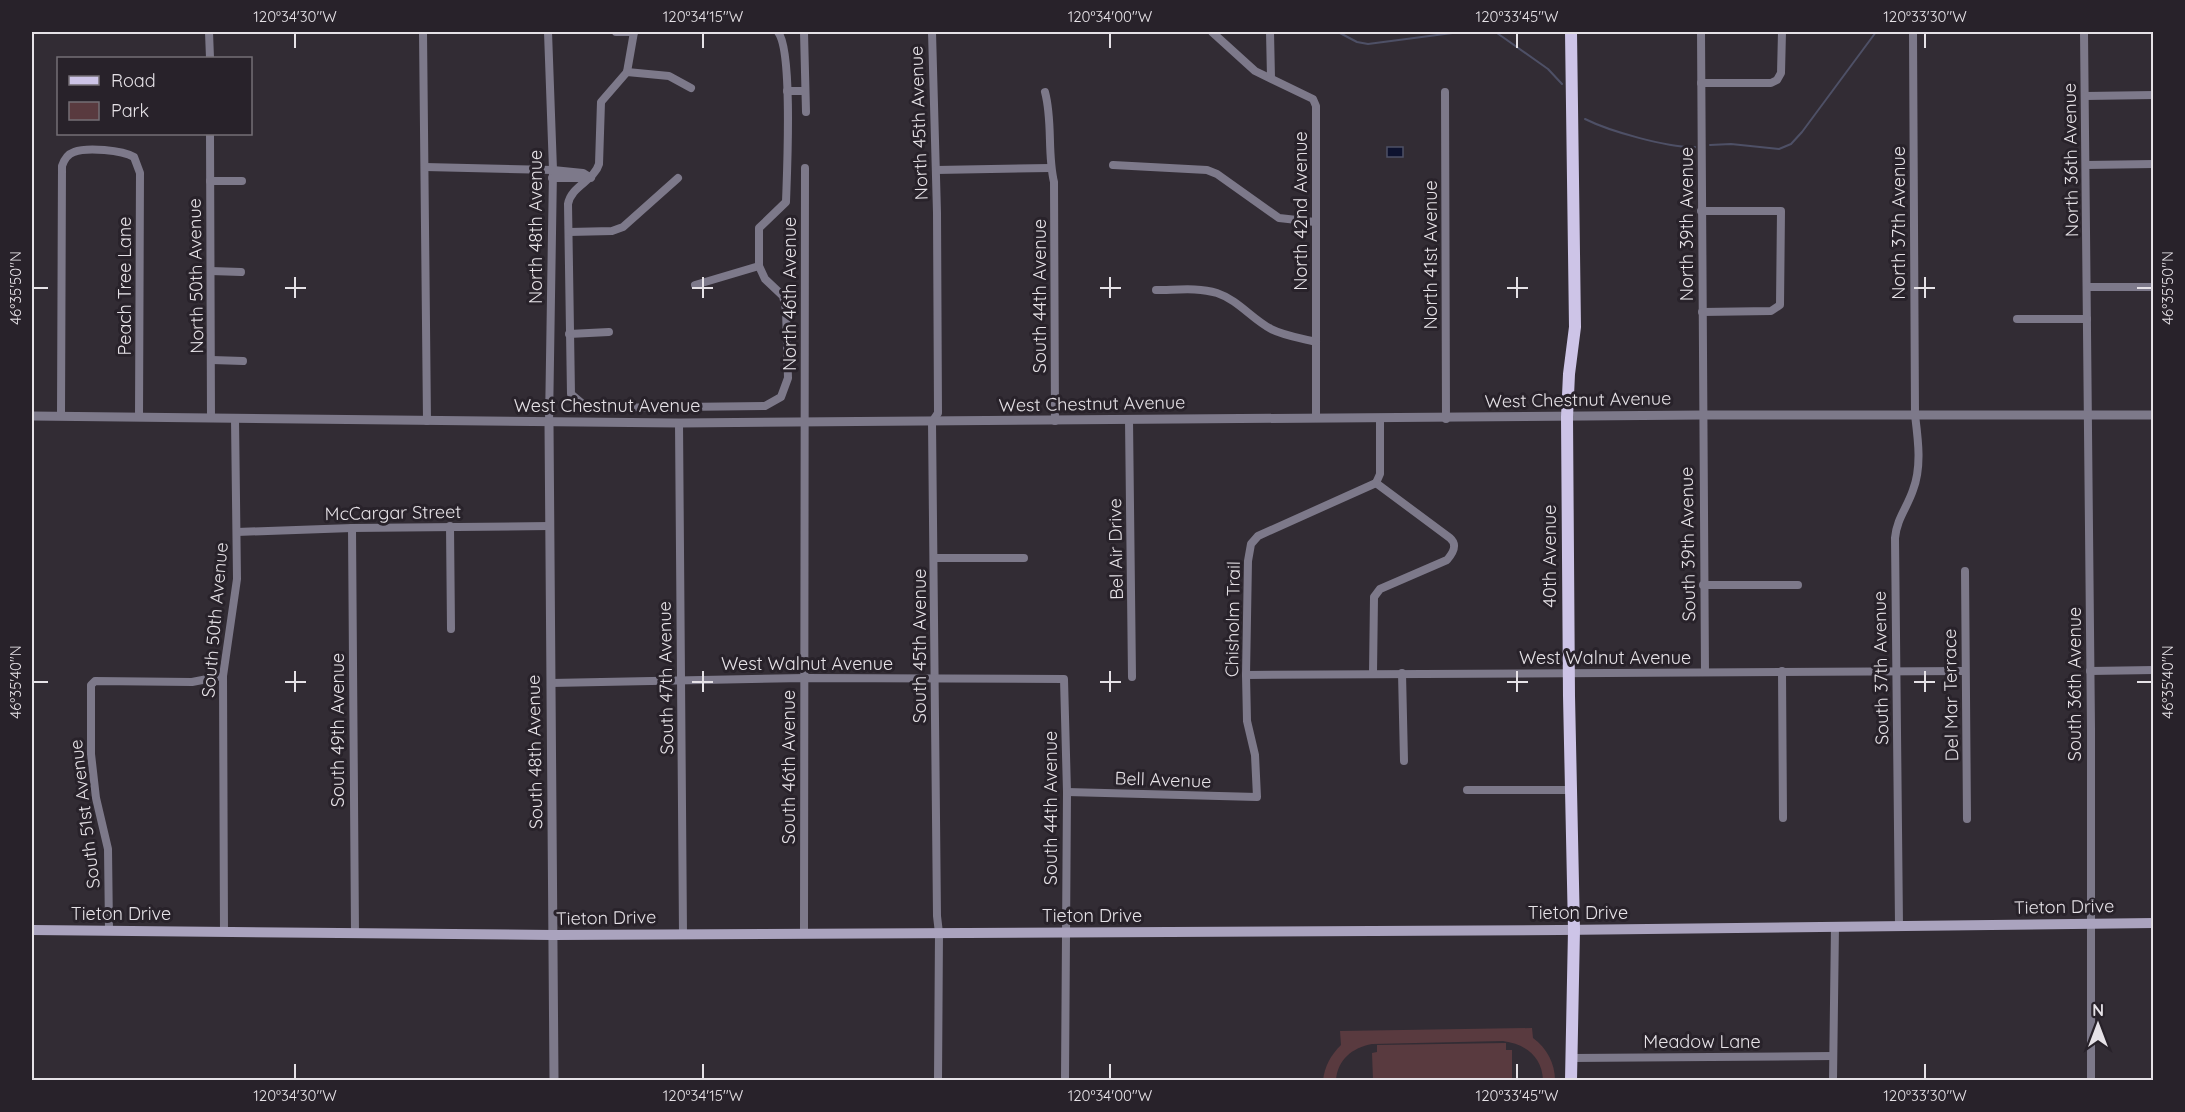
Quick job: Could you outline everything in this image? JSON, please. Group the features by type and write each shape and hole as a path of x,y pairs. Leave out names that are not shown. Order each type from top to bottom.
{"main road":[{"name":"40th Avenue","path":"1571,32 1575,327 1569,374 1567,417 1574,930 1571,1080"},
{"name":"Tieton Drive","path":"32,930 553,935 1574,930 2154,923"}],"street":[{"path":"209,32 210,57"},
{"path":"423,32 428,421"},
{"name":"North 48th Avenue","path":"549,32 552,174 549,423"},
{"path":"616,32 634,32 627,72 601,102 597,170 569,200 571,394 584,405 595,408 765,406 781,397 788,378 786,310 783,296 765,279 759,266 759,228 786,202 787,91 785,50 778,32"},
{"path":"804,32 806,112"},
{"name":"North 45th Avenue","path":"932,32 937,213"},
{"path":"1212,32 1255,70 1271,78 1270,32"},
{"name":"North 39th Avenue","path":"1701,32 1702,415"},
{"path":"1701,83 1771,83 1778,80 1781,73 1782,32"},
{"name":"North 37th Avenue","path":"1913,32 1915,415"},
{"name":"North 36th Avenue","path":"2084,32 2087,287"},
{"path":"627,72 669,76 691,88"},
{"name":"North 42nd Avenue","path":"1271,78 1313,99 1316,106 1316,418"},
{"path":"787,91 805,91"},
{"name":"South 44th Avenue","path":"1045,92 1050,109 1050,168 1054,183 1055,421"},
{"name":"North 41st Avenue","path":"1445,92 1446,418"},
{"path":"2085,96 2154,95"},
{"name":"North 50th Avenue","path":"210,135 211,418"},
{"name":"Peach Tree Lane","path":"62,416 62,166 67,156 74,152 120,151 135,157 140,173 139,417"},
{"path":"2086,165 2154,164"},
{"path":"1113,165 1207,170 1217,174 1279,218 1315,222"},
{"path":"425,167 591,177"},
{"name":"North 46th Avenue","path":"805,168 805,421"},
{"path":"936,170 1050,168"},
{"path":"569,232 612,231 623,227 678,178"},
{"path":"210,181 242,181"},
{"path":"1701,211 1781,211 1782,301 1778,308 1771,311 1702,312"},
{"name":"South 45th Avenue","path":"937,213 938,413 932,422 939,933 938,1080"},
{"path":"695,285 759,266"},
{"path":"211,271 241,272"},
{"path":"2087,287 2154,287"},
{"name":"South 36th Avenue","path":"2087,287 2091,1080"},
{"path":"1156,290 1200,290 1217,293 1233,301 1270,329 1316,342"},
{"path":"2017,319 2087,319"},
{"path":"569,334 609,332"},
{"path":"212,360 243,361"},
{"name":"West Chestnut Avenue","path":"32,416 679,423 1702,415 2154,415"},
{"name":"South 39th Avenue","path":"1702,415 1705,672"},
{"name":"South 37th Avenue","path":"1899,925 1895,671 1896,526 1910,499 1916,480 1918,447 1915,415"},
{"name":"South 50th Avenue","path":"224,932 223,676 237,579 236,418"},
{"path":"1373,674 1374,597 1380,589 1448,560 1454,551 1450,538 1376,483 1380,474 1380,418"},
{"name":"Bel Air Drive","path":"1129,420 1132,677"},
{"name":"South 46th Avenue","path":"804,933 805,421"},
{"name":"South 48th Avenue","path":"549,423 554,1080"},
{"name":"South 47th Avenue","path":"679,423 683,934"},
{"name":"Chisholm Trail","path":"1257,797 1255,755 1247,721 1245,675 1248,561 1251,543 1258,536 1376,483"},
{"path":"450,526 451,629"},
{"name":"McCargar Street","path":"237,532 450,526 550,526"},
{"name":"South 49th Avenue","path":"352,528 355,932"},
{"path":"934,558 1024,558"},
{"name":"Del Mar Terrace","path":"1965,571 1967,819"},
{"path":"1703,585 1798,585"},
{"path":"2090,671 2154,670"},
{"path":"1782,671 1783,818"},
{"name":"West Walnut Avenue","path":"1245,675 1965,671"},
{"path":"1402,673 1404,761"},
{"name":"South 51st Avenue","path":"110,930 108,849 96,798 91,754 91,685 95,681 192,682 223,676"},
{"name":"West Walnut Avenue","path":"551,683 804,678 1064,679"},
{"name":"South 44th Avenue","path":"1064,679 1067,792 1065,1080"},
{"path":"1467,790 1571,790"},
{"name":"Bell Avenue","path":"1067,792 1257,797"},
{"path":"1833,1080 1835,926"},
{"name":"Meadow Lane","path":"1572,1058 1833,1056"}],"green space":[{"path":"1532,1028 1533,1038 1546,1051 1552,1062 1555,1080 1543,1080 1536,1058 1525,1048 1503,1041 1372,1044 1358,1048 1343,1060 1336,1080 1323,1080 1329,1061 1341,1045 1340,1031"},
{"path":"1506,1043 1506,1050 1512,1050 1512,1080 1373,1080 1372,1053 1377,1052 1377,1045"}],"water":[{"path":"1387,147 1403,147 1403,157 1387,157"}],"waterway":[{"path":"1338,32 1357,42 1368,44 1460,32"},
{"path":"1490,32 1497,33 1548,69 1562,84"},
{"path":"1710,145 1731,144 1779,149 1791,144 1876,32"},
{"path":"1585,119 1639,138 1670,145 1695,147"}]}
